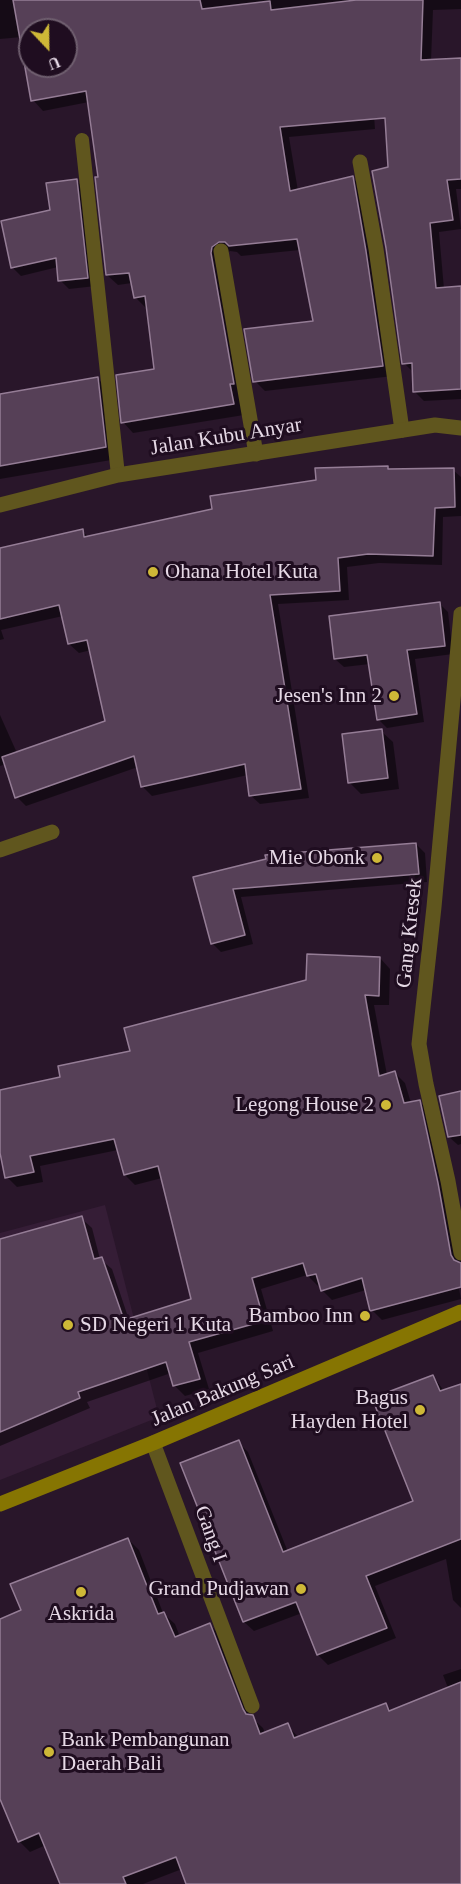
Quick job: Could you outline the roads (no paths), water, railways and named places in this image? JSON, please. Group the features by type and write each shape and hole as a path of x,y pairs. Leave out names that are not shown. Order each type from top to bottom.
{"main road":[{"name":"Jalan Bakung Sari","path":"0,1503 153,1443 461,1312"}],"street":[{"path":"360,162 376,249 402,430"},
{"path":"221,251 256,454"},
{"name":"Jalan Kubu Anyar","path":"0,505 118,475 435,425 461,428"},
{"name":"Gang Kresek","path":"461,614 419,1044 461,1253"},
{"path":"0,850 52,831"},
{"name":"Gang I","path":"153,1443 252,1706"}],"lane":[{"path":"82,140 118,475"}],"place":[{"name":"Ohana Hotel Kuta","path":"153,572"},
{"name":"Jesen's Inn 2","path":"394,696"},
{"name":"Mie Obonk","path":"377,858"},
{"name":"Legong House 2","path":"386,1105"},
{"name":"Bamboo Inn","path":"365,1316"},
{"name":"SD Negeri 1 Kuta","path":"68,1325"},
{"name":"Bagus Hayden Hotel","path":"420,1410"},
{"name":"Grand Pudjawan","path":"301,1589"},
{"name":"Askrida","path":"81,1592"},
{"name":"Bank Pembangunan Daerah Bali","path":"49,1752"}]}
